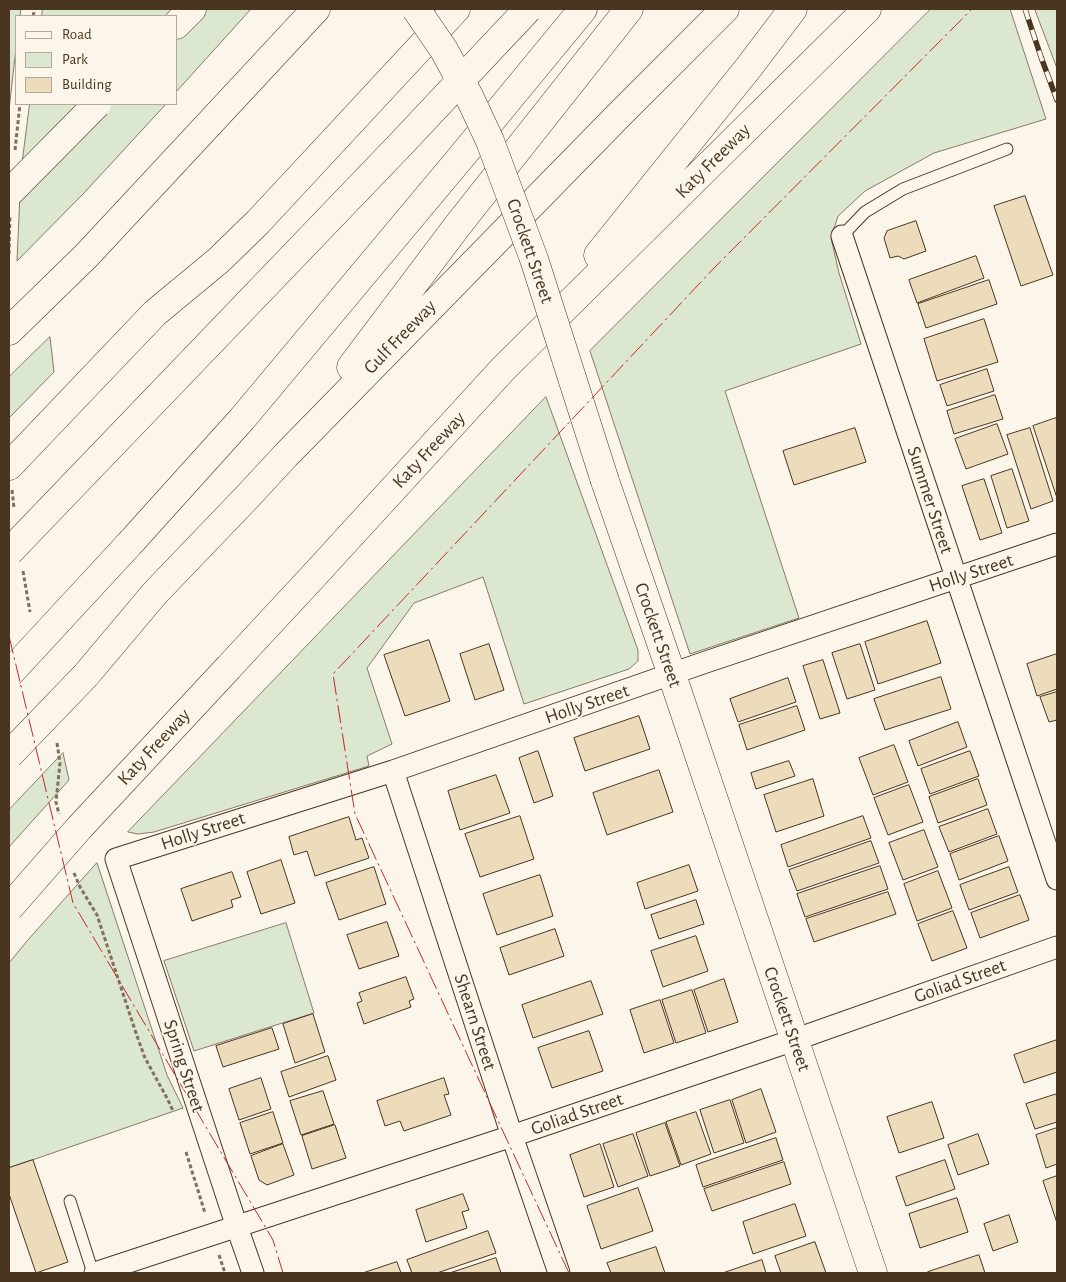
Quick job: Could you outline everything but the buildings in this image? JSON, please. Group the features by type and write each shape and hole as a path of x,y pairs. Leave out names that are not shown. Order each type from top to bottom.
{"main road":[{"path":"178,23 192,9"},
{"path":"9,331 87,254 316,9"},
{"name":"Crockett Street","path":"416,9 444,50 469,96 490,141 534,259 605,481 874,1273"},
{"path":"9,552 528,9"},
{"path":"9,674 248,412 583,9"},
{"path":"286,455 458,225 629,9"},
{"name":"Gulf Freeway","path":"9,756 86,675 155,593 286,455 725,9"},
{"path":"503,369 596,257 793,9"},
{"name":"Katy Freeway","path":"9,908 79,828 503,369 867,9"},
{"path":"9,466 156,313 219,260 258,222 450,13"},
{"path":"9,193 97,105"}],"street":[{"name":"Summer Street","path":"842,236 1057,879"},
{"name":"Holly Street","path":"116,859 393,771 672,674 1057,544"},
{"name":"Shearn Street","path":"393,771 512,1136 559,1273"},
{"name":"Spring Street","path":"116,859 253,1273"},
{"name":"Goliad Street","path":"94,1273 512,1136 794,1040 1057,947"}],"lane":[{"path":"842,236 865,212 903,189 1007,149"},
{"path":"70,1202 94,1273"}],"path":[{"path":"14,152 20,105"},
{"path":"216,1247 225,1273"}],"green space":[{"path":"9,9 21,9 20,15 15,15 15,57 9,110"},
{"path":"43,9 251,9 178,90 178,15 42,15"},
{"path":"931,9 1010,9 1046,119 934,153 865,191 838,216 831,238 839,273 861,344 725,391 799,618 690,654 590,351"},
{"path":"1035,9 1057,9 1057,68"},
{"path":"30,105 165,105 84,193 17,261 21,171"},
{"path":"50,337 54,372 9,418 9,377"},
{"path":"546,397 638,650 638,661 629,669 524,704 483,577 414,603 367,668 392,744 367,756 369,766 154,832 138,834 128,832"},
{"path":"63,753 69,780 9,847 9,810"},
{"path":"97,863 167,1075 183,1108 9,1168 9,963"},
{"path":"286,923 314,1013 194,1051 164,961"}],"railway":[{"path":"1025,9 1057,100"}],"power":[{"path":"569,1273 355,814 333,674 715,267 972,9"},
{"path":"9,636 73,903 273,1240 283,1273"}]}
